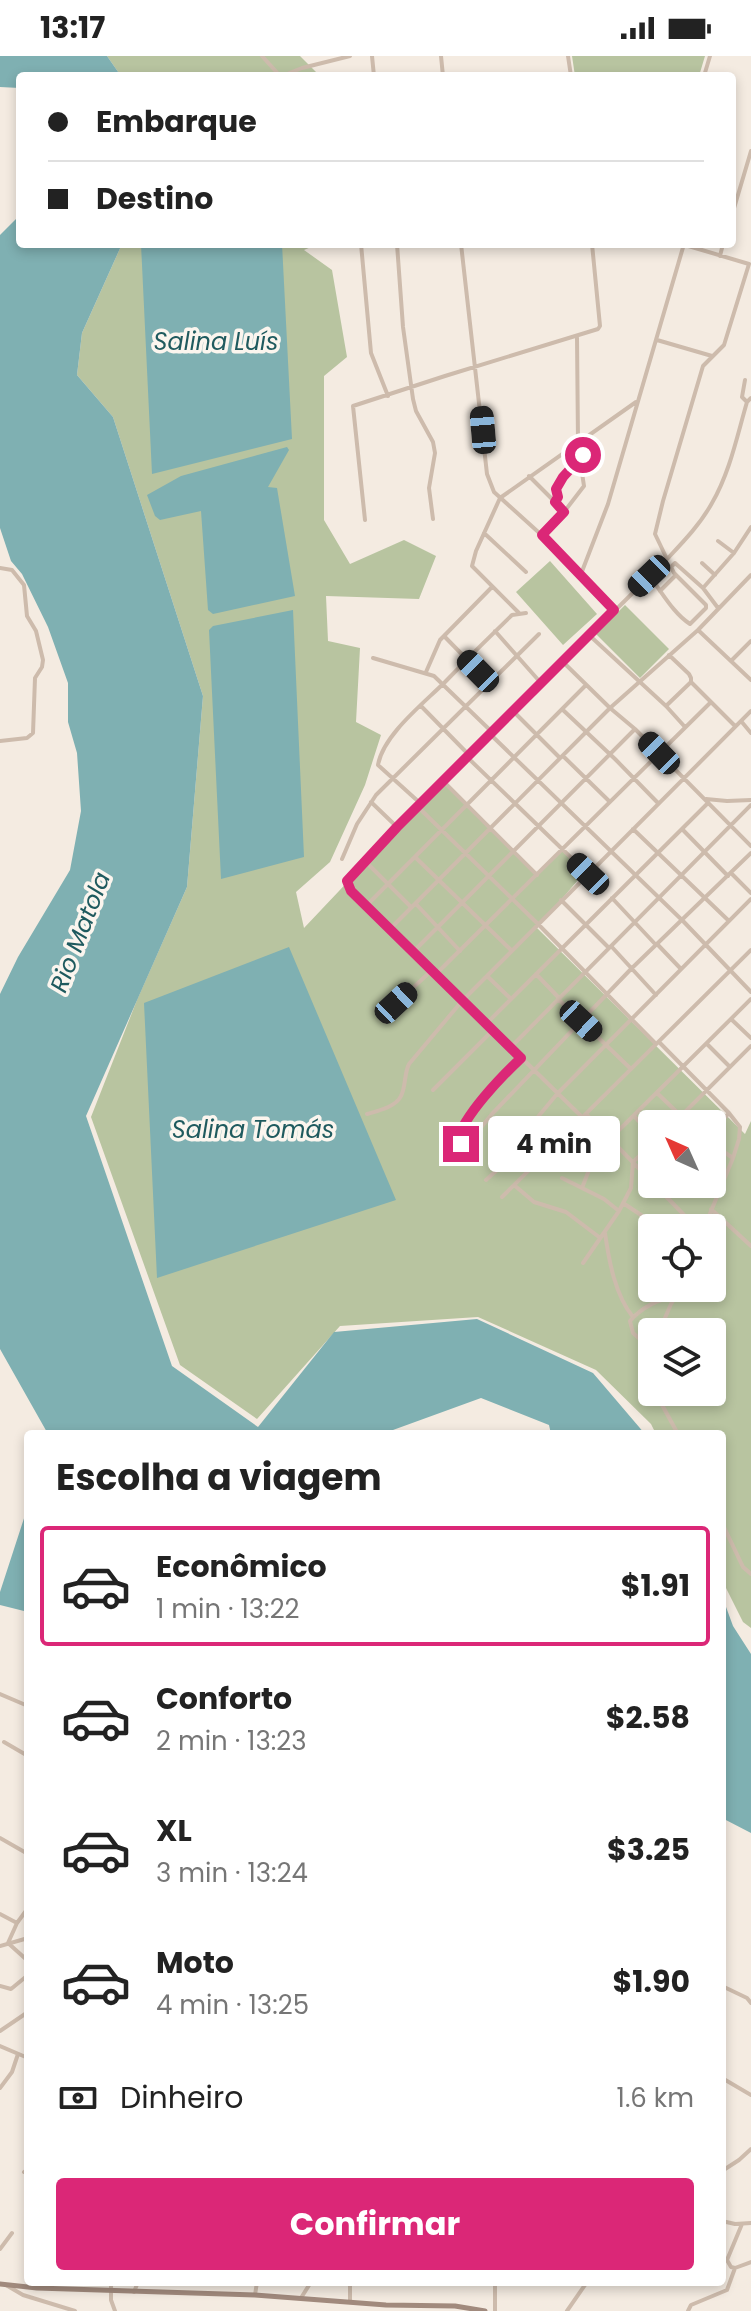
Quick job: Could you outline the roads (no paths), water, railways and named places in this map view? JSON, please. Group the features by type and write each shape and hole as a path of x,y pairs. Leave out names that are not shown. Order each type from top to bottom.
{"main road":[{"path":"3,2284 24,2285"},
{"path":"51,2286 255,2295 424,2308 465,2306 485,2311"}],"street":[{"path":"262,56 277,72"},
{"path":"292,72 350,56"},
{"path":"736,202 751,151"},
{"path":"361,248 371,353 388,396"},
{"path":"397,248 411,387 416,411 435,453 429,488 433,519"},
{"path":"461,248 491,487 614,610"},
{"path":"365,520 353,406 595,331 600,326 592,248"},
{"path":"581,575 608,504 682,248"},
{"path":"695,248 750,264 724,345 703,366 655,529 659,546 668,558 703,588 718,608"},
{"path":"720,256 722,248"},
{"path":"555,502 558,497 556,489 583,455 576,443 577,336"},
{"path":"657,340 713,356"},
{"path":"638,1167 610,1137 557,1094 492,1031 351,891 347,881 697,526 713,502 727,471 749,400 742,397 745,380"},
{"path":"519,613 472,566 500,498 638,401"},
{"path":"542,535 584,486 582,473 574,466"},
{"path":"529,476 564,512"},
{"path":"703,588 734,553 751,527"},
{"path":"484,533 526,572"},
{"path":"718,541 734,553"},
{"path":"671,567 706,605 691,623 687,623 660,591 657,582 671,567 675,563"},
{"path":"702,563 715,575"},
{"path":"0,568 12,570 24,585 27,616 36,631 43,660 35,682 33,733 27,738 0,741"},
{"path":"660,591 676,575"},
{"path":"390,929 610,708 698,630 751,575"},
{"path":"426,673 437,644 492,587"},
{"path":"526,613 512,615 466,659 396,732 378,765 394,777 441,832 729,1113 740,1131 726,1173"},
{"path":"698,630 751,680"},
{"path":"495,631 541,683"},
{"path":"342,859 357,824 371,802 539,634"},
{"path":"589,635 685,727"},
{"path":"444,636 490,683"},
{"path":"731,661 751,641"},
{"path":"669,655 735,726"},
{"path":"373,658 426,673 444,683 514,758 683,921 751,992"},
{"path":"562,661 635,729 751,846"},
{"path":"666,706 691,682"},
{"path":"366,906 586,685"},
{"path":"388,1011 460,951 711,702"},
{"path":"421,706 491,781 588,874"},
{"path":"563,710 658,803"},
{"path":"513,711 609,801"},
{"path":"367,1114 390,1105 401,1096 409,1064 462,1001 751,711"},
{"path":"741,721 751,733"},
{"path":"413,952 635,729"},
{"path":"443,781 537,875"},
{"path":"486,1024 682,829 706,801 751,802"},
{"path":"371,802 397,827"},
{"path":"510,1048 683,875 751,802"},
{"path":"633,829 729,921"},
{"path":"486,1180 505,1163 517,1142 557,1094 751,896 682,829"},
{"path":"521,1058 484,1096 458,1136 458,1143 470,1141 631,969 751,853"},
{"path":"415,857 512,950"},
{"path":"365,861 460,951"},
{"path":"612,898 681,969"},
{"path":"561,900 656,995"},
{"path":"502,1197 751,950"},
{"path":"536,974 631,1069"},
{"path":"487,976 511,999"},
{"path":"582,1188 596,1152 751,999"},
{"path":"731,1019 751,1038"},
{"path":"433,1090 492,1031"},
{"path":"707,1044 730,1067"},
{"path":"687,1110 751,1046"},
{"path":"657,1093 675,1110"},
{"path":"726,1116 729,1113"},
{"path":"633,1116 638,1121"},
{"path":"726,1153 733,1158"},
{"path":"583,1263 619,1211 632,1184 633,1162 638,1157"},
{"path":"562,1178 612,1204 619,1211"},
{"path":"514,1185 534,1202 566,1212 600,1237"},
{"path":"668,1198 683,1214"},
{"path":"709,1214 715,1198"},
{"path":"623,1203 640,1214"},
{"path":"711,1209 751,1246"},
{"path":"605,1232 624,1304 633,1317"},
{"path":"638,1335 629,1322 640,1310 655,1302"},
{"path":"663,1406 676,1430"},
{"path":"726,1531 743,1567 751,1573"},
{"path":"0,1694 24,1704"},
{"path":"4,1742 24,1754"},
{"path":"0,1838 24,1852"},
{"path":"8,1943 24,1913"},
{"path":"0,1914 17,1923"},
{"path":"0,1946 24,1939"},
{"path":"8,1943 24,1957"},
{"path":"0,1986 11,1989 24,1978"},
{"path":"726,1988 749,2001 751,1993"},
{"path":"0,2031 24,2015"},
{"path":"0,2046 24,2056"},
{"path":"0,2088 12,2072 18,2054"},
{"path":"728,2082 751,2095"},
{"path":"726,2168 751,2149"},
{"path":"726,2222 751,2223"},
{"path":"742,2224 727,2260 735,2268 751,2262"},
{"path":"0,2249 12,2233"},
{"path":"688,2311 691,2305 727,2290 735,2268"},
{"path":"3,2284 15,2292 75,2311"},
{"path":"111,2286 115,2311"},
{"path":"134,2292 136,2286"},
{"path":"255,2295 256,2286"},
{"path":"301,2298 308,2286"},
{"path":"350,2286 350,2301"},
{"path":"495,2286 495,2311"},
{"path":"567,2311 584,2286"},
{"path":"42,2311 46,2303"}],"water":[{"path":"0,56 107,56 118,72 16,72 16,88 0,87"},
{"name":"Rio Matola","path":"16,219 16,248 120,248 82,333 77,375 113,417 203,696 187,887 86,1116 172,1366 258,1427 334,1332 477,1319 593,1373 642,1430 550,1430 549,1425 481,1398 393,1430 46,1430 0,1349 0,994 18,957 70,870 81,811 77,753 68,722 68,683 48,627 22,574 11,561 0,528 0,235"},
{"name":"Salina Luís","path":"141,248 282,248 292,439 152,474"},
{"path":"287,447 289,450 268,487 277,488 295,596 213,614 208,610 201,511 160,520 155,516 147,495 181,476"},
{"path":"293,610 304,857 221,879 209,630 213,626"},
{"name":"Salina Tomás","path":"289,947 396,1200 157,1278 144,1003"},
{"path":"24,1518 24,1611 0,1605 0,1592"},
{"path":"726,1607 733,1626 751,1654 751,1833 726,1820"}]}
